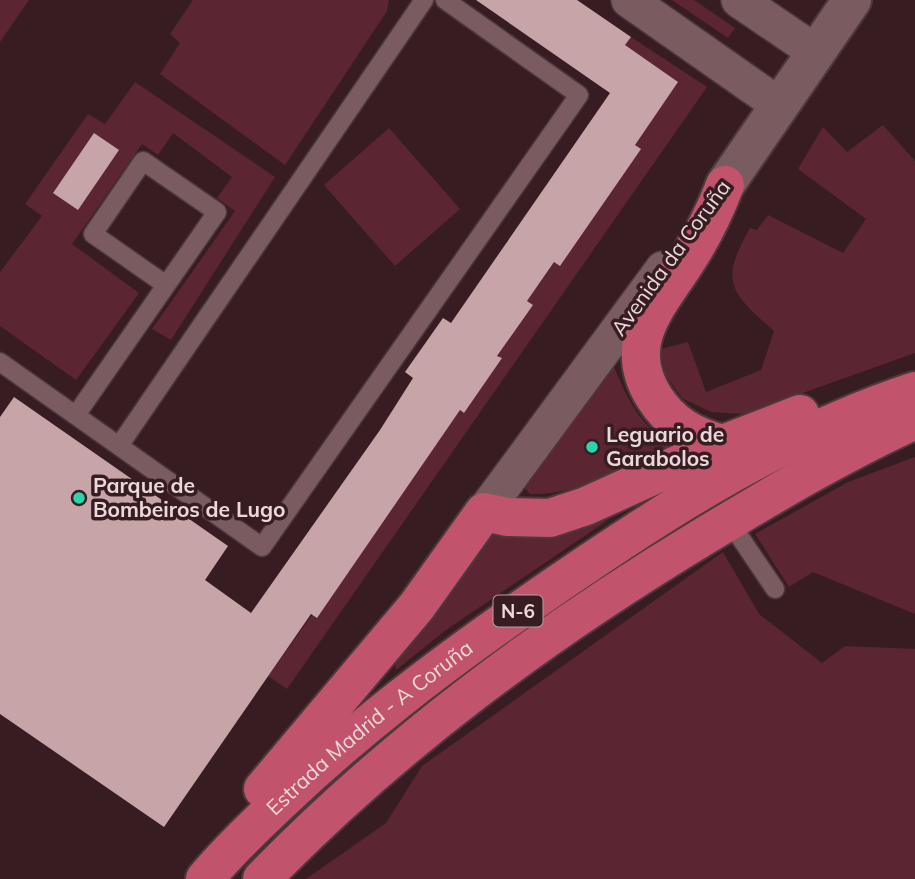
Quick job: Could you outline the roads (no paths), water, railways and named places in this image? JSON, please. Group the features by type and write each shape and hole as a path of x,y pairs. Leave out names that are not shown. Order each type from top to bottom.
{"highway":[{"path":"723,444 682,429 663,411 647,385 640,354 643,333 656,305 712,219 725,185"},
{"name":"Estrada Madrid - A Coruña","path":"209,875 333,751 413,685 631,533 788,444 864,408 915,391"},
{"path":"484,512 507,517 550,518 586,506 723,444 799,414 832,407 864,408"},
{"name":"Estrada Madrid - A Coruña","path":"262,879 373,771 470,692 555,630 729,521 915,420"},
{"name":"N-6","path":"209,875 233,831 264,787 417,606 484,512"}],"street":[{"path":"629,0 779,105"},
{"path":"739,0 814,51"},
{"name":"Avenida da Coruña","path":"484,512 725,185 814,51 852,0"}],"lane":[{"path":"119,446 424,0"},
{"path":"0,362 262,547 579,95 444,0"},
{"path":"76,415 217,212 143,161 93,234 166,285"},
{"path":"729,521 775,589"}],"place":[{"name":"Leguario de Garabolos","path":"592,447"},
{"name":"Parque de Bombeiros de Lugo","path":"79,498"}]}
